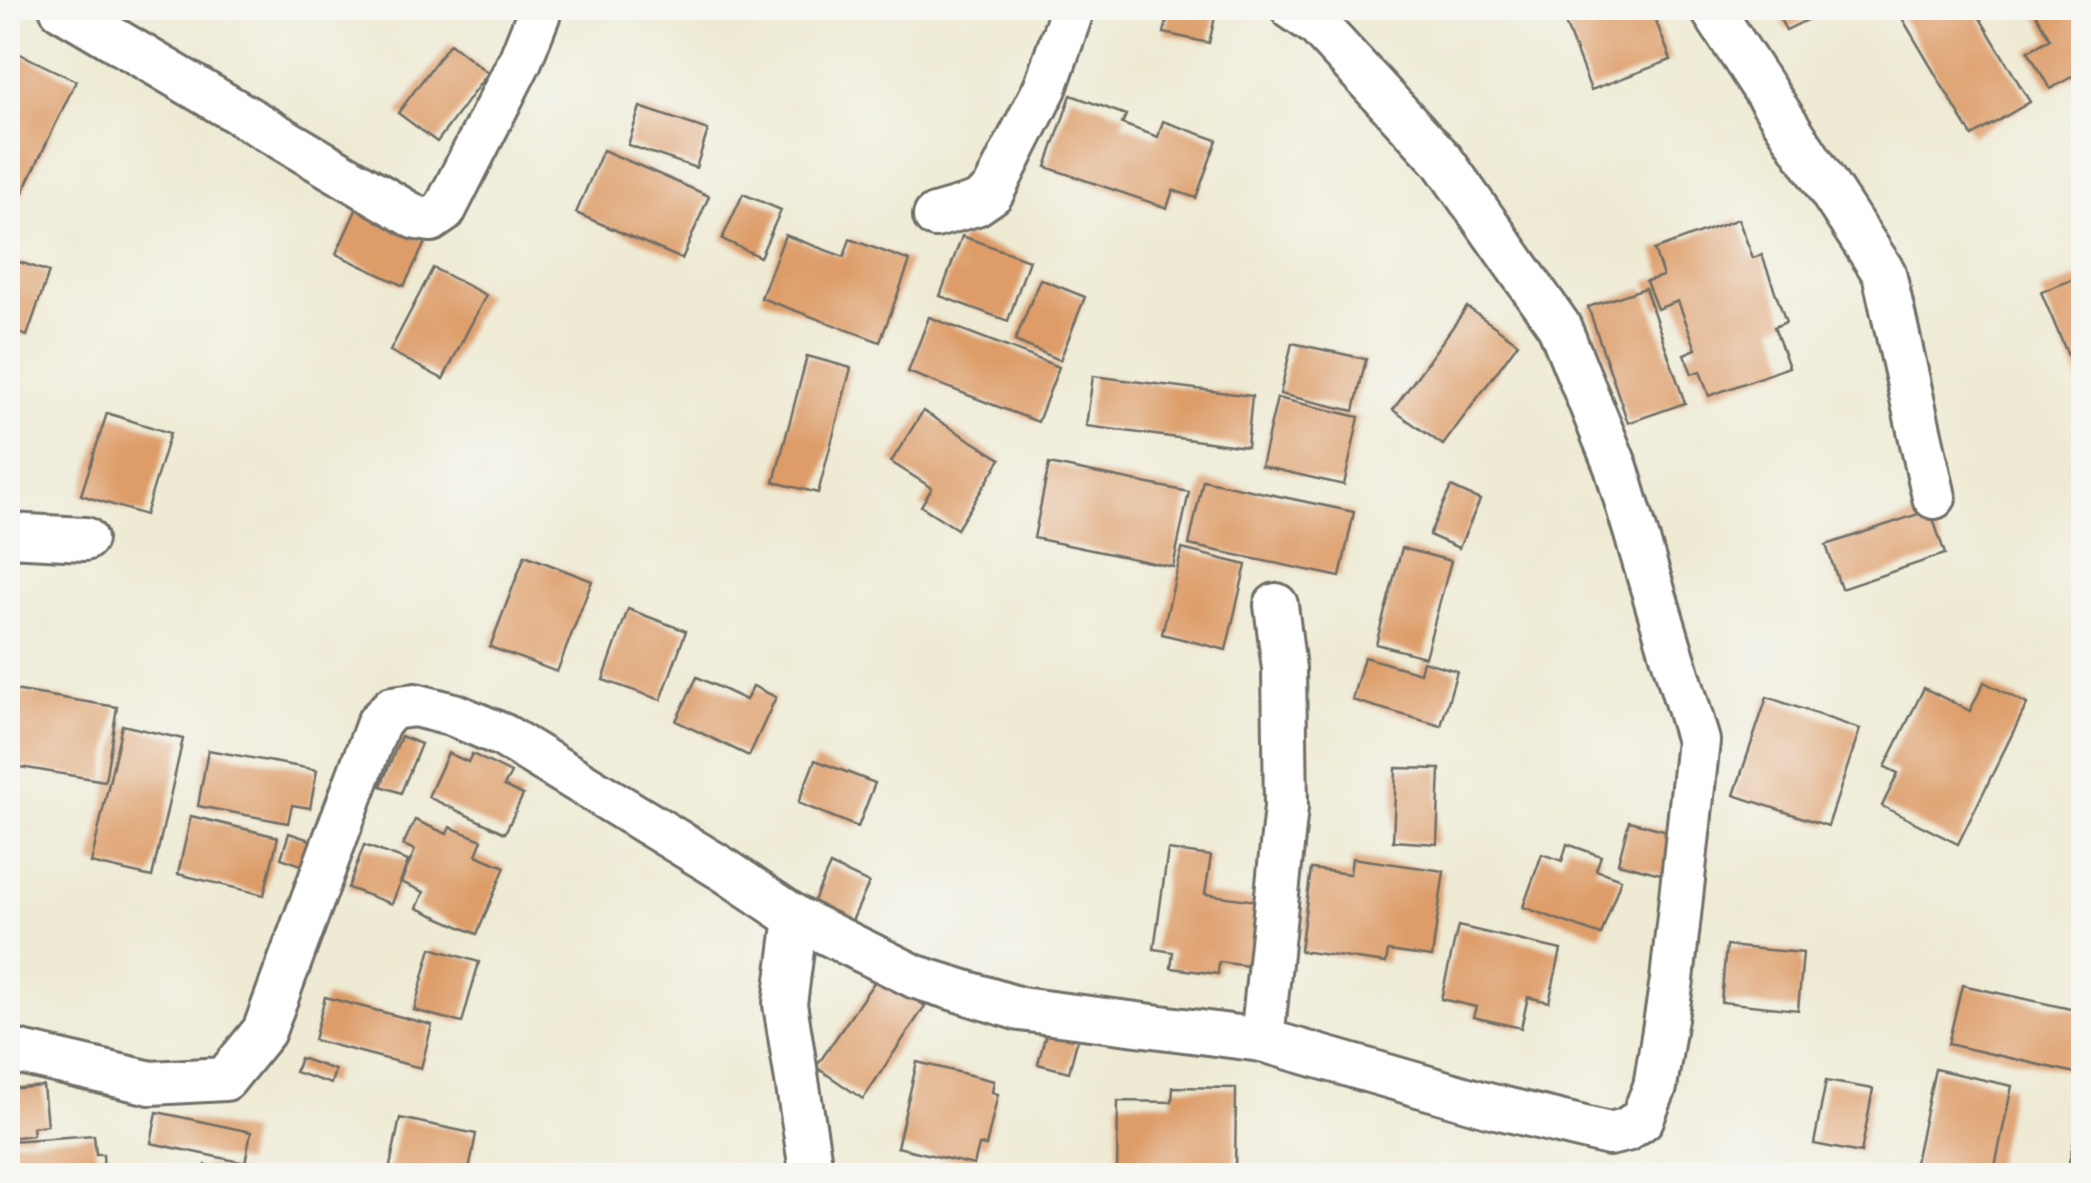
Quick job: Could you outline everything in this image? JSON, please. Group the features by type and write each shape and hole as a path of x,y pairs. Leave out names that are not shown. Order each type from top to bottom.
{"street":[{"path":"61,8 319,162 417,218 431,220 444,211 520,61 541,8"},
{"path":"935,216 976,204 992,193 1045,88 1074,8"},
{"path":"8,1050 152,1083 225,1078 264,1031 378,723 392,708 416,705 454,715 504,736 796,918 916,977 1020,1009 1262,1040 1488,1105 1610,1134 1626,1130 1642,1119 1654,1087 1672,980 1698,740 1616,467 1560,326 1442,160 1316,25 1292,8"},
{"path":"1711,8 1884,272 1934,498"},
{"path":"8,535 85,540"},
{"path":"1262,1040 1286,806 1284,669 1276,605"},
{"path":"796,918 785,1004 812,1176"}],"building":[{"path":"1170,8 1215,17 1209,43 1164,33"},
{"path":"1559,8 1664,8 1666,12 1654,16 1671,60 1591,90"},
{"path":"1774,8 1831,8 1786,30"},
{"path":"1896,8 1974,8 2030,102 1972,136"},
{"path":"2032,8 2084,8 2084,70 2050,89 2028,51 2050,39"},
{"path":"450,43 488,73 437,142 398,113"},
{"path":"8,48 76,81 17,205 8,201"},
{"path":"1071,95 1126,115 1122,124 1158,137 1163,121 1217,140 1196,198 1173,190 1167,208 1046,167"},
{"path":"640,107 708,130 696,168 628,145"},
{"path":"603,150 709,196 682,259 576,213"},
{"path":"743,194 781,210 760,257 722,239"},
{"path":"357,208 426,241 404,286 336,254"},
{"path":"1738,219 1753,258 1762,255 1786,322 1774,327 1789,367 1709,396 1700,371 1692,374 1684,354 1696,349 1678,301 1657,309 1646,281 1663,276 1654,250"},
{"path":"785,235 844,257 850,239 910,261 880,342 761,298"},
{"path":"962,236 1029,260 1008,321 940,296"},
{"path":"8,258 49,272 27,336 8,329"},
{"path":"433,268 486,295 443,379 390,351"},
{"path":"2084,275 2084,391 2083,391 2041,292"},
{"path":"1040,279 1085,297 1060,360 1015,341"},
{"path":"1645,288 1685,403 1628,423 1588,307"},
{"path":"1467,307 1518,343 1443,445 1393,410"},
{"path":"929,317 1059,367 1038,422 908,372"},
{"path":"1292,343 1366,359 1354,411 1280,394"},
{"path":"807,356 851,368 818,493 774,482"},
{"path":"1093,376 1252,396 1247,447 1086,426"},
{"path":"1277,398 1359,417 1344,485 1261,466"},
{"path":"923,411 1001,459 957,529 921,506 932,488 891,462"},
{"path":"107,413 170,433 145,515 81,495"},
{"path":"1049,464 1189,492 1173,567 1034,538"},
{"path":"1203,480 1354,512 1340,577 1189,545"},
{"path":"1451,487 1480,500 1459,548 1429,535"},
{"path":"1930,510 1945,554 1841,589 1826,545"},
{"path":"1402,548 1451,561 1425,657 1376,644"},
{"path":"1182,549 1246,565 1226,650 1162,634"},
{"path":"525,555 592,581 557,672 490,647"},
{"path":"628,609 686,631 661,700 603,680"},
{"path":"1364,657 1420,673 1423,661 1457,671 1441,726 1352,700"},
{"path":"697,677 746,700 753,686 776,697 749,756 676,721"},
{"path":"1984,682 2027,704 1958,844 1882,806 1898,773 1885,767 1924,688 1970,711"},
{"path":"8,689 117,707 105,781 8,765"},
{"path":"1767,697 1860,729 1828,826 1734,795"},
{"path":"122,725 183,739 152,877 91,863"},
{"path":"401,736 421,744 401,793 381,786"},
{"path":"208,750 317,770 310,808 292,805 288,823 198,806"},
{"path":"448,753 468,762 472,754 511,773 504,786 523,795 505,833 428,797"},
{"path":"815,760 875,783 858,827 798,803"},
{"path":"1396,768 1440,769 1437,844 1393,841"},
{"path":"191,816 278,837 264,895 178,874"},
{"path":"415,820 447,834 450,827 482,840 476,855 505,867 477,934 417,908 424,892 401,882 415,850 403,845"},
{"path":"1629,821 1679,834 1668,876 1618,863"},
{"path":"289,833 316,842 307,867 281,858"},
{"path":"1567,844 1601,856 1596,870 1621,879 1601,935 1523,907 1542,854 1562,861"},
{"path":"364,845 408,861 392,904 348,888"},
{"path":"1168,850 1211,856 1205,894 1264,902 1255,967 1219,962 1218,974 1171,968 1173,952 1154,949"},
{"path":"1352,858 1444,871 1432,957 1388,951 1386,963 1300,951 1311,869 1350,874"},
{"path":"830,865 869,883 852,921 813,903"},
{"path":"1458,926 1561,950 1549,1002 1528,997 1521,1028 1473,1017 1476,1007 1441,999"},
{"path":"1726,946 1803,953 1798,1010 1721,1002"},
{"path":"431,948 479,962 462,1023 414,1010"},
{"path":"879,975 925,1006 863,1099 816,1067"},
{"path":"1962,985 2084,1012 2084,1075 1948,1044"},
{"path":"325,997 432,1025 421,1068 314,1040"},
{"path":"1048,1025 1079,1034 1069,1072 1038,1064"},
{"path":"300,1058 335,1070 331,1084 295,1072"},
{"path":"917,1062 994,1081 992,1092 998,1094 986,1146 979,1145 974,1165 897,1147"},
{"path":"1935,1069 2012,1086 1993,1176 1912,1176"},
{"path":"1826,1081 1873,1089 1861,1153 1814,1144"},
{"path":"43,1086 47,1125 32,1127 33,1135 8,1138 8,1089"},
{"path":"1173,1087 1236,1088 1235,1176 1117,1176 1118,1101 1172,1102"},
{"path":"2082,1104 2084,1176 2066,1176"},
{"path":"157,1112 251,1132 245,1163 151,1143"},
{"path":"400,1118 476,1134 468,1176 388,1176"},
{"path":"94,1135 96,1154 103,1154 104,1176 12,1176 10,1141"},
{"path":"206,1165 239,1172 238,1176 204,1176"}]}
